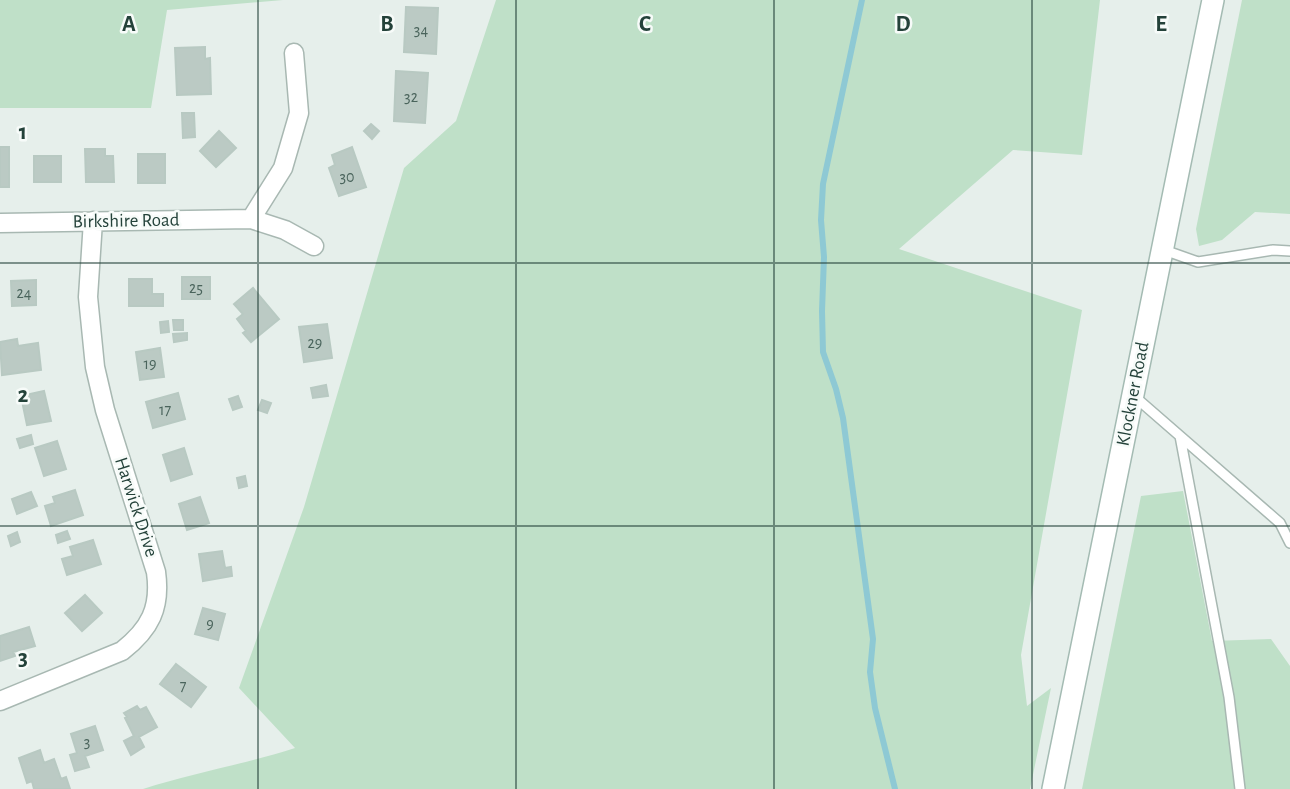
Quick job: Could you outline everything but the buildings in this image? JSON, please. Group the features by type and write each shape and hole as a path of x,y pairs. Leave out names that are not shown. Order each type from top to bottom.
{"main road":[{"name":"Klockner Road","path":"1054,789 1213,0"}],"street":[{"path":"251,219 283,168 299,113 294,53"},
{"name":"Birkshire Road","path":"0,223 251,219 285,230 314,246"},
{"name":"Harwick Drive","path":"0,701 122,651 138,639 156,607 156,572 105,410 95,368 88,297 93,221"}],"lane":[{"path":"1162,249 1198,262 1273,250 1290,251"},
{"path":"1133,395 1280,523 1290,542"},
{"path":"1180,436 1229,697 1240,789"}],"green space":[{"path":"0,0 283,0 167,10 151,108 0,108"},
{"path":"496,0 1100,0 1082,155 1013,150 899,249 1082,310 1021,655 1027,706 1051,688 1030,789 143,789 295,748 239,688 304,507 404,168 456,121"},
{"path":"1242,0 1290,0 1290,214 1255,212 1222,240 1199,246 1196,229"},
{"path":"1183,491 1212,641 1271,639 1290,666 1290,789 1082,789 1141,496"}],"waterway":[{"path":"862,0 823,184 823,352 843,418 873,639 870,672 875,708 895,789"}]}
